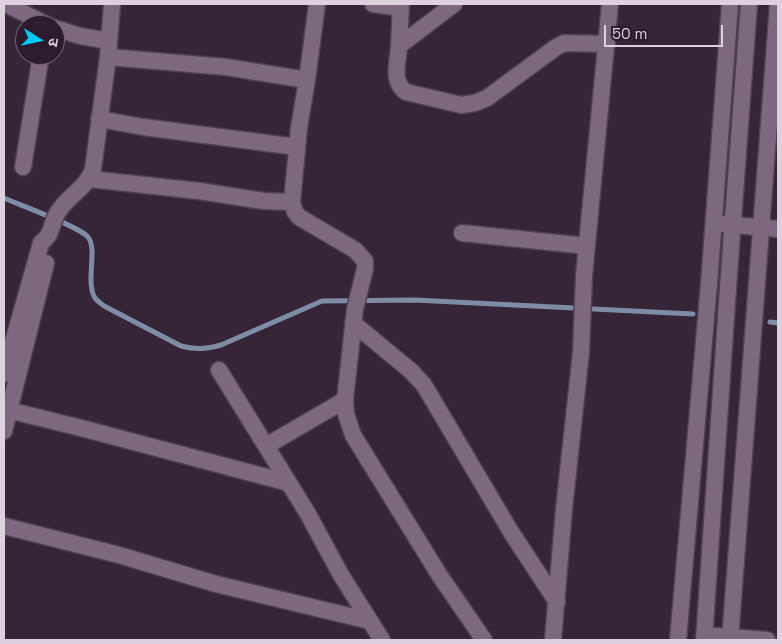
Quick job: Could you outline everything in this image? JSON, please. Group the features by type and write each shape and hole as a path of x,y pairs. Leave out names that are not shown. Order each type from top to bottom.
{"street":[{"path":"6,4 27,15"},
{"path":"4,374 38,250 50,231 58,211 90,179 93,169 108,57 112,4"},
{"path":"317,4 297,147 292,202 295,212 299,217 355,250 365,261 365,269 354,316 345,400 346,414 353,435 440,576 484,640"},
{"path":"373,4 401,6 396,80 400,88 406,92 461,105 475,103 487,98 554,48 564,43 607,44"},
{"path":"399,46 454,4"},
{"path":"553,640 581,352 584,276 610,4"},
{"path":"678,640 730,4"},
{"path":"749,4 704,638 767,640"},
{"path":"730,639 778,4"},
{"path":"65,31 109,41"},
{"path":"108,57 226,67 307,80"},
{"path":"23,167 39,65"},
{"path":"100,118 143,127 297,147"},
{"path":"90,179 199,191 264,201 292,202"},
{"path":"713,223 778,229"},
{"path":"4,431 6,410 50,248 50,231"},
{"path":"462,233 587,246"},
{"path":"354,316 424,385 511,532 557,602"},
{"path":"219,370 308,514 341,575 382,640"},
{"path":"266,446 345,400"},
{"path":"6,410 289,483"},
{"path":"4,526 119,555 216,584 370,621"}],"waterway":[{"path":"4,198 62,222 88,237 92,249 92,291 96,299 104,306 181,346 191,348 221,345 322,301 415,300 693,314"},
{"path":"770,322 778,323"}]}
